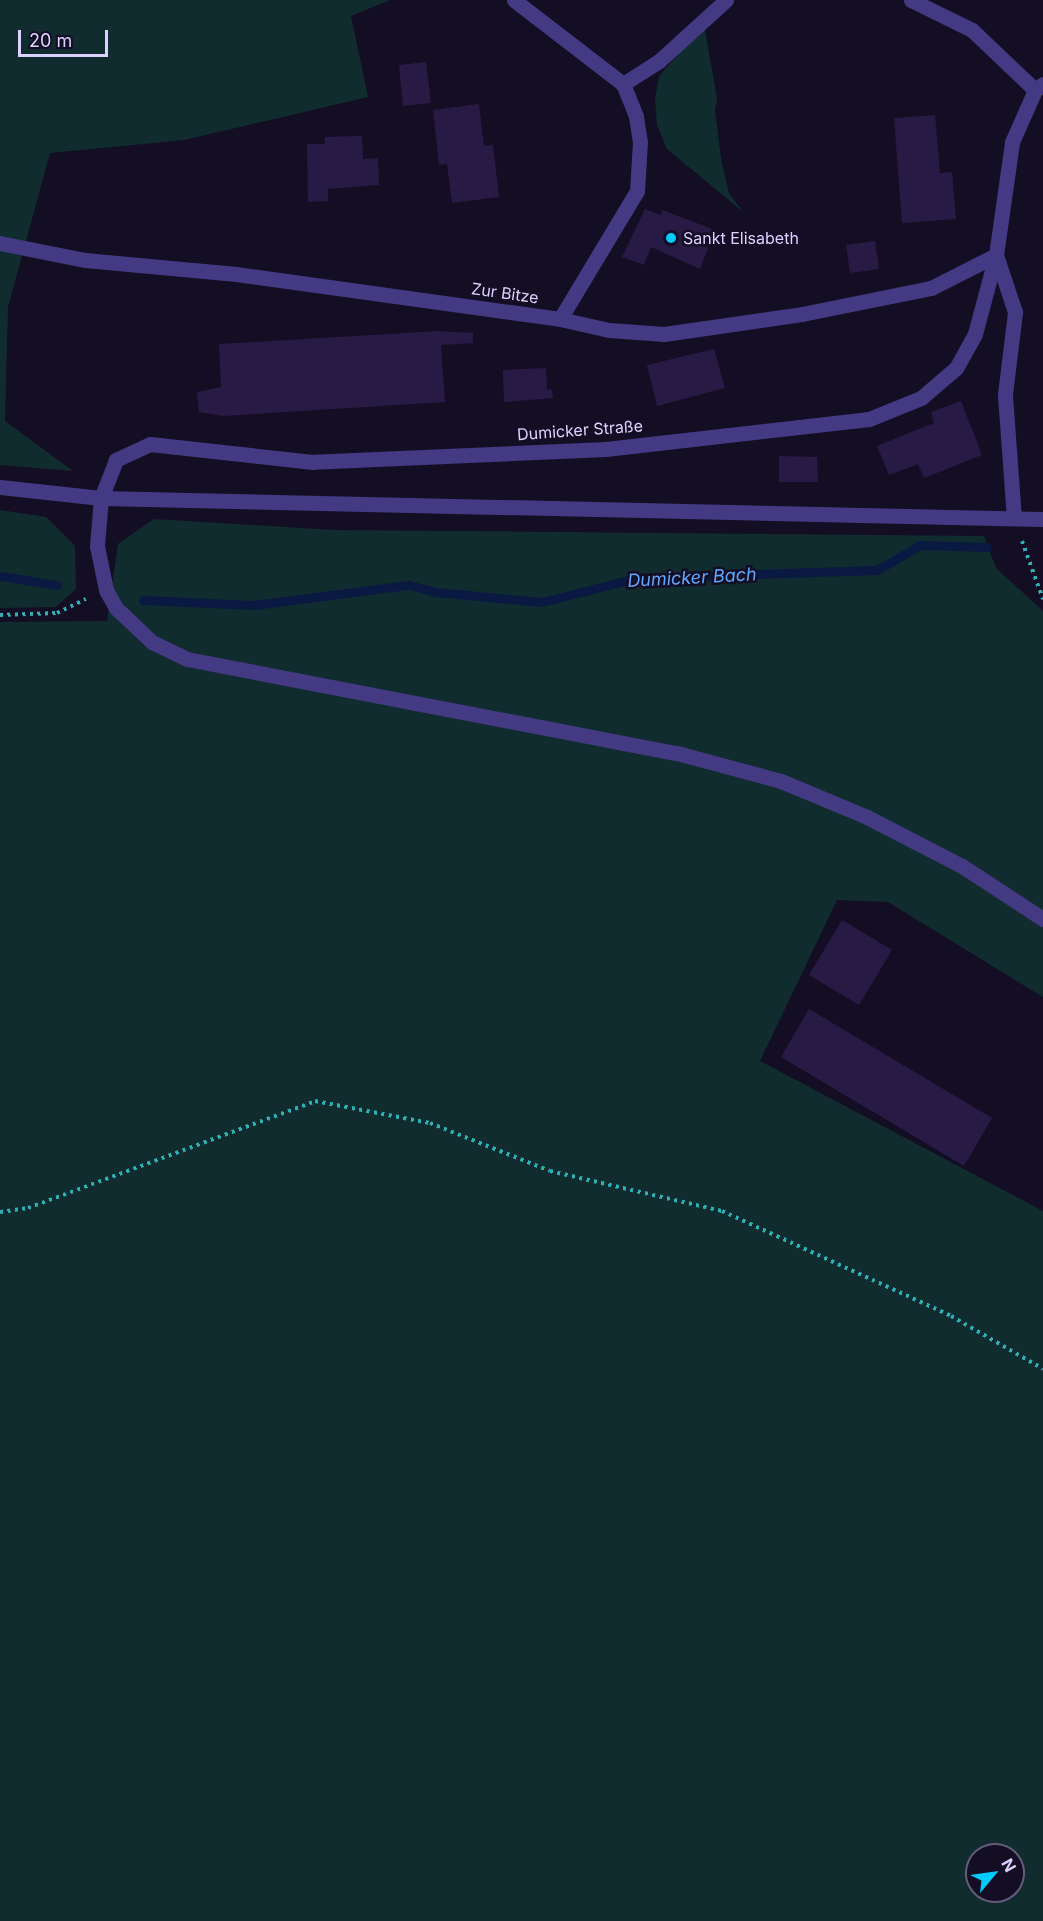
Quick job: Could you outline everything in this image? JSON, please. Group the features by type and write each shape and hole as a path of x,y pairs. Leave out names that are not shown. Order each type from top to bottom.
{"street":[{"path":"514,0 623,84 636,116 640,142 637,191 560,319"},
{"path":"623,84 659,61 726,0"},
{"path":"911,0 972,30 1039,87"},
{"name":"Dumicker Straße","path":"106,590 97,546 100,498 116,460 150,444 313,462 606,449 869,419 921,398 957,368 975,334 996,255 1012,142 1039,87"},
{"name":"Zur Bitze","path":"0,243 85,260 236,274 560,319 609,330 664,334 779,317 931,288 996,255"},
{"name":"Dumicker Straße","path":"996,255 1015,312 1005,394 1014,518"},
{"path":"0,487 100,498 1043,519"},
{"path":"106,590 116,608 144,635 188,658 677,753 782,782 867,817 962,866 1043,919"}],"path":[{"path":"1014,518 1043,599"},
{"path":"0,615 57,613 106,590"},
{"path":"0,1212 28,1208 315,1101 430,1123 550,1171 722,1211 951,1316 1043,1370"}],"green space":[{"path":"0,0 390,0 351,16 368,97 184,140 50,153 8,307 5,421 73,471 0,465"},
{"path":"705,30 717,99 715,110 721,159 729,193 743,212 667,149 657,125 655,99 659,76 691,40"},
{"path":"0,510 46,517 75,546 76,589 56,607 0,608"},
{"path":"154,519 334,530 984,536 996,568 1043,611 1043,997 888,902 837,900 760,1061 1043,1211 1043,1921 0,1921 0,622 107,621 118,544"}],"building":[{"path":"426,62 431,103 403,106 399,65"},
{"path":"479,104 484,146 493,145 499,197 452,203 447,164 439,165 433,110"},
{"path":"935,115 940,173 952,172 956,219 902,223 894,118"},
{"path":"362,136 363,159 378,158 379,185 328,189 328,201 308,202 307,144 325,144 325,137"},
{"name":"Sankt Elisabeth","path":"645,209 661,215 662,210 715,230 700,269 651,247 644,265 622,257"},
{"path":"875,241 879,269 850,273 846,245"},
{"path":"439,331 473,333 473,343 441,345 445,402 223,416 199,412 197,392 221,387 219,344"},
{"path":"714,349 725,388 657,406 647,365"},
{"path":"546,368 547,390 552,389 553,398 504,402 503,370"},
{"path":"961,401 982,455 924,478 918,464 889,475 877,446 934,423 931,412"},
{"path":"779,456 817,457 818,482 779,482"},
{"path":"842,920 892,950 859,1005 809,975"},
{"path":"809,1009 992,1118 964,1166 781,1057"}],"waterway":[{"name":"Dumicker Bach","path":"143,600 254,605 409,585 436,592 542,602 636,578 877,570 920,545 987,547"},
{"name":"Dumicker Bach","path":"0,576 57,585"}],"place":[{"name":"Sankt Elisabeth","path":"671,238"}]}
